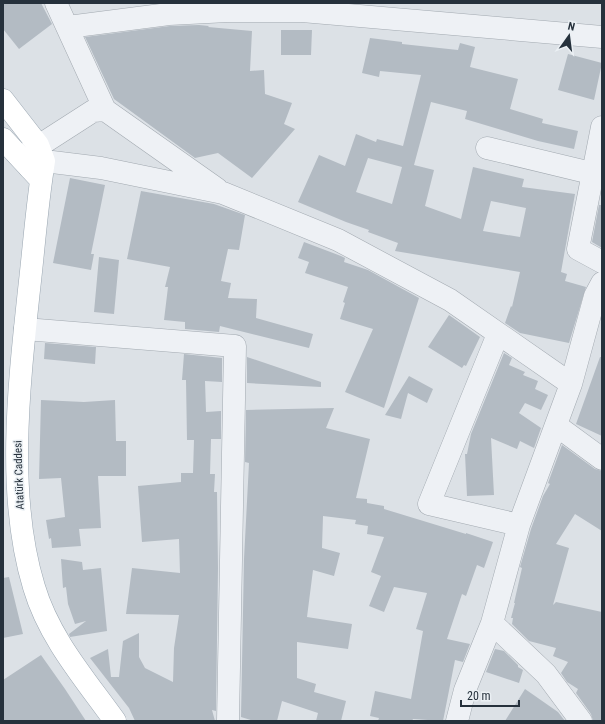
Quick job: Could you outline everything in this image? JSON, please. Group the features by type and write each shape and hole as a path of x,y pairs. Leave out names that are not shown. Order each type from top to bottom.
{"main road":[{"path":"3,100 34,163"},
{"path":"3,139 34,163"},
{"name":"Atatürk Caddesi","path":"34,163 17,454 22,537 34,588 54,636 116,721"}],"street":[{"path":"56,3 105,110 223,193"},
{"path":"68,27 169,14 302,7 602,37"},
{"path":"34,163 93,111 105,110"},
{"path":"602,127 578,249 602,262"},
{"path":"487,148 592,174"},
{"path":"34,163 101,168 223,193 338,240 450,300 571,384"},
{"path":"457,721 465,690 492,623 519,525 571,384 595,296 602,283"},
{"path":"25,329 236,346 228,721"},
{"path":"498,334 429,504 519,525"},
{"path":"556,426 602,459"},
{"path":"492,623 546,674 581,721"}],"building":[{"path":"3,3 41,3 52,24 19,49 3,29"},
{"path":"199,25 252,31 250,71 264,70 265,94 292,103 284,124 295,129 252,178 218,153 195,158 114,99 85,37 170,26"},
{"path":"281,30 312,30 311,55 281,55"},
{"path":"370,38 402,42 402,44 458,50 460,43 475,47 470,67 518,79 510,109 543,119 542,123 578,131 574,149 538,141 465,119 467,111 431,102 414,165 434,170 425,206 461,219 473,167 524,179 522,187 575,194 561,272 567,274 565,281 586,287 569,343 520,333 505,323 511,306 512,307 520,272 395,251 398,243 368,232 369,230 298,202 319,155 345,166 356,134 376,142 377,139 403,146 421,75 380,71 379,77 362,73","holes":["368,158 402,167 392,204 356,192","491,201 526,208 520,237 483,231"]},
{"path":"568,54 602,63 594,100 558,90"},
{"path":"70,178 105,185 91,254 94,254 91,270 53,263"},
{"path":"141,191 214,204 245,215 239,250 228,249 221,281 231,283 228,298 257,299 256,318 313,334 309,348 220,326 219,332 185,329 185,322 164,320 168,287 165,287 170,267 127,259"},
{"path":"599,205 602,205 602,248 592,242"},
{"path":"304,242 341,256 345,258 344,262 368,270 419,298 384,408 345,392 373,329 340,319 345,303 343,302 348,287 305,273 309,262 298,258"},
{"path":"99,257 119,260 114,314 94,312"},
{"path":"449,315 480,337 466,366 464,365 462,368 428,347"},
{"path":"45,343 96,347 95,364 44,359"},
{"path":"504,353 512,358 509,365 525,372 523,375 538,381 535,389 548,395 541,410 525,403 519,413 541,428 534,448 520,441 517,449 491,438 494,495 467,496 465,454 467,454 471,434"},
{"path":"184,354 222,358 222,382 205,381 206,412 221,411 221,439 211,439 210,474 215,474 214,492 217,492 218,568 216,711 212,710 215,721 135,721 129,708 90,658 108,649 111,677 119,677 123,641 139,633 139,657 145,668 173,682 174,648 179,615 126,614 132,568 180,573 179,539 142,542 138,486 181,482 181,473 193,473 194,440 187,440 186,380 182,380"},
{"path":"247,357 321,382 321,387 247,383"},
{"path":"600,357 602,357 602,436 576,424"},
{"path":"409,376 433,389 427,403 408,393 401,419 385,415"},
{"path":"41,400 84,402 115,400 116,441 126,441 126,476 98,476 101,528 79,529 81,546 52,548 51,538 49,539 46,520 65,517 61,478 39,479"},
{"path":"334,408 326,428 370,439 356,498 367,499 367,503 384,506 384,509 493,542 484,568 477,565 466,596 462,594 447,639 470,644 463,662 455,660 443,721 413,719 412,721 378,721 379,718 370,716 375,691 411,699 423,631 416,629 427,593 394,587 384,612 369,606 381,576 371,572 384,537 367,534 368,526 355,524 356,520 323,516 322,548 340,553 334,576 313,570 307,617 352,624 348,649 297,642 297,678 316,684 314,692 346,701 341,721 316,721 318,713 282,701 277,721 254,721 241,717 244,559 249,463 245,462 246,410"},
{"path":"562,445 595,469 602,471 602,531 575,514 556,544 569,548 553,605 556,602 602,612 602,721 593,721 591,714 576,693 578,689 567,682 561,673 568,662 553,656 556,648 529,641 512,624 513,618 511,618 522,568 520,567 531,529 543,496 550,484 548,483"},
{"path":"61,559 82,562 83,570 101,568 107,631 70,637 69,634 86,621 75,624 68,604 66,587 63,588"},
{"path":"9,577 23,634 3,638 3,578"},
{"path":"495,649 504,651 518,665 518,667 523,670 519,683 486,672"},
{"path":"41,655 86,721 3,721 3,680"},
{"path":"525,689 558,712 565,721 505,721"}]}
